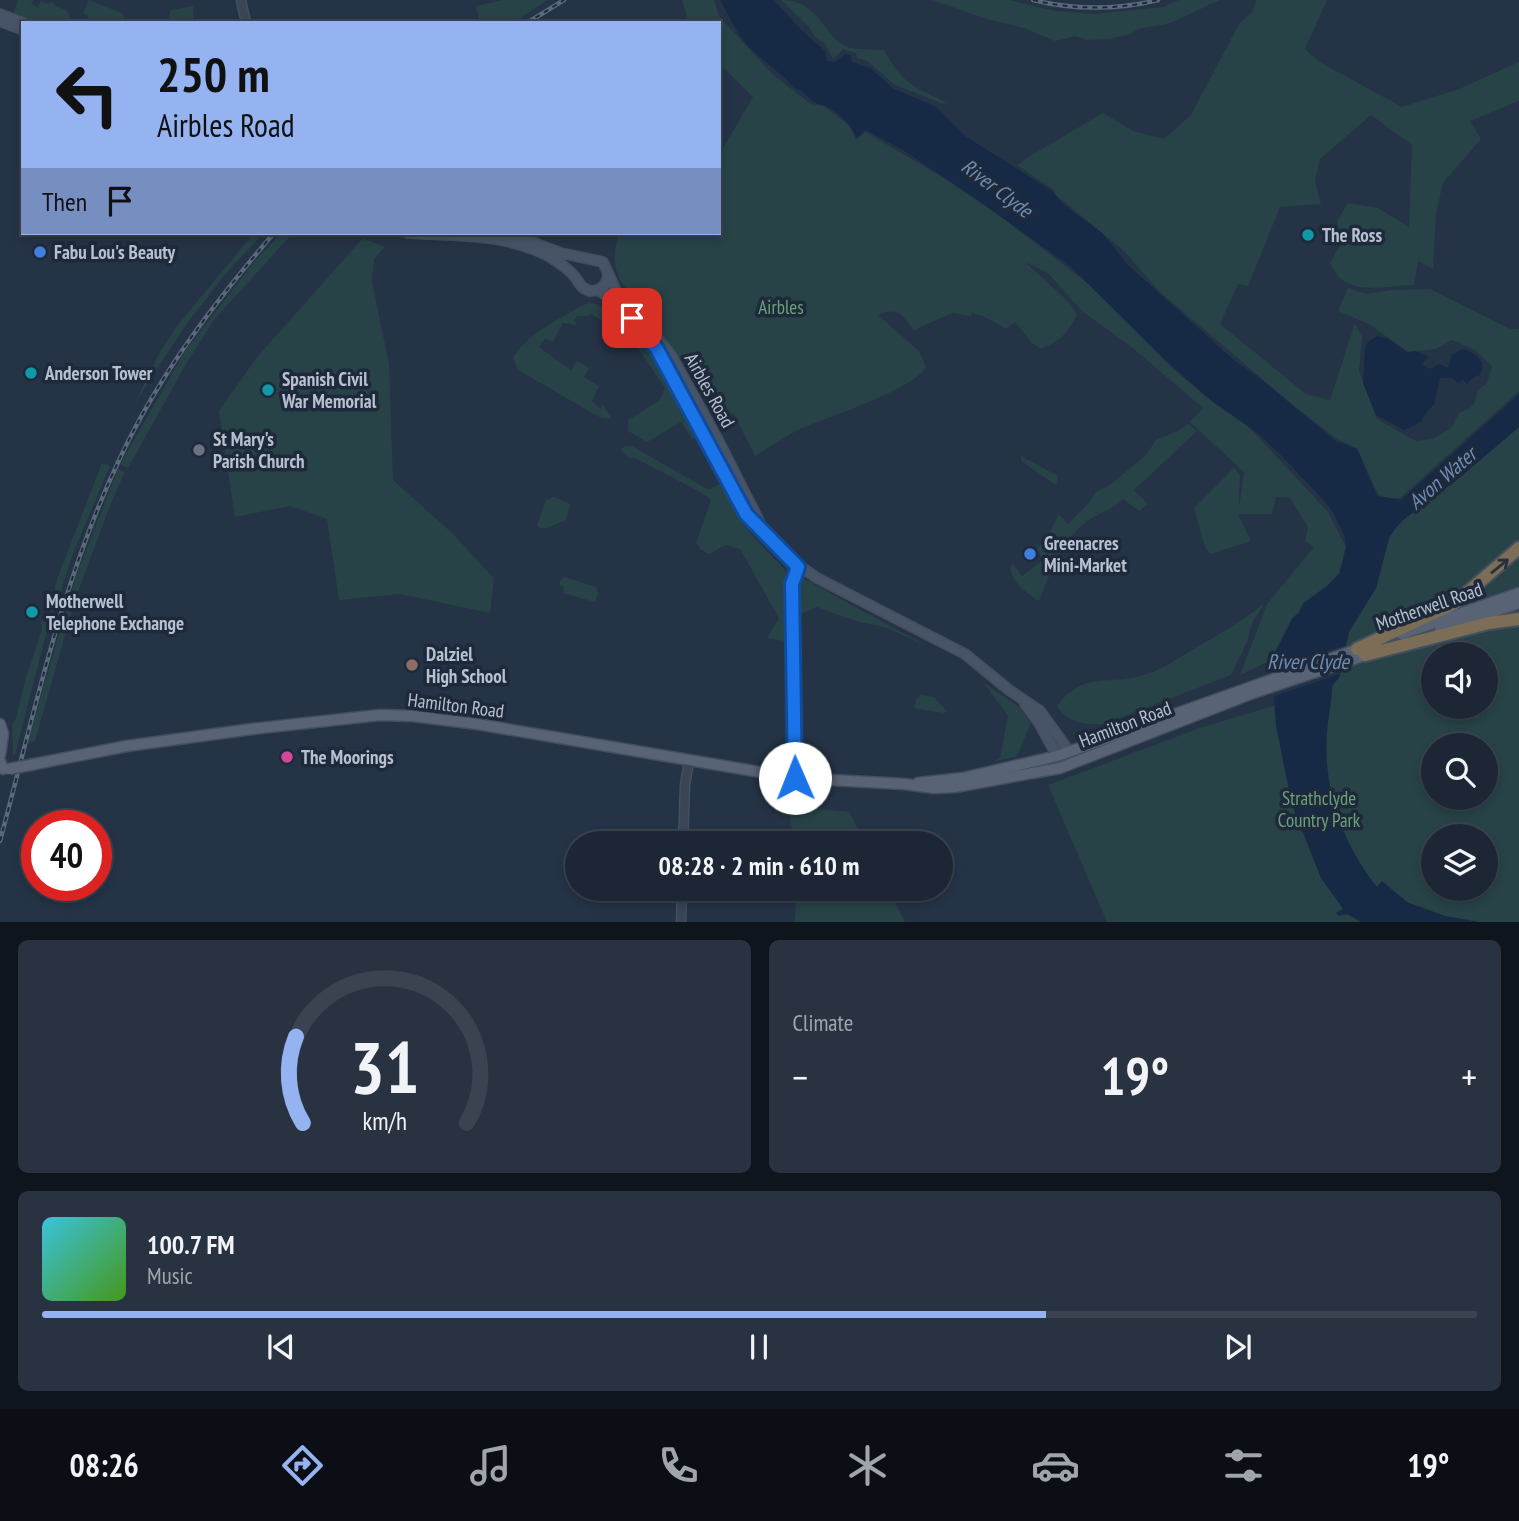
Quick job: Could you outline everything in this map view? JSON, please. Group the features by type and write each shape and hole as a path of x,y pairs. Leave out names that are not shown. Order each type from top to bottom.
{"highway":[{"path":"1356,654 1455,603 1519,548"},
{"path":"1356,654 1489,623 1519,619"}],"main road":[{"path":"0,14 21,22"},
{"path":"0,21 21,29"},
{"name":"Airbles Road","path":"447,235 518,245 551,257 576,278 584,289 598,290 617,302 657,349 734,494 746,514 766,537 798,567 965,654 1022,700 1040,711 1069,751"},
{"name":"Airbles Road","path":"506,235 561,253 603,262 616,291 638,313 672,357 719,442 766,537"},
{"path":"576,278 579,265 589,258"},
{"path":"598,290 607,283 608,271"},
{"name":"Motherwell Road","path":"1356,654 1519,593"},
{"name":"Motherwell Road","path":"1356,654 1519,603"},
{"name":"Hamilton Road","path":"904,784 962,778 1057,756 1356,654"},
{"name":"Hamilton Road","path":"3,768 127,746 262,727 380,715 454,720 795,778 934,788 955,787 1060,768 1128,743 1252,689"},
{"name":"Airbles Road","path":"1022,700 1039,723 1057,756"},
{"path":"0,724 3,734 0,755"},
{"path":"1057,756 1060,768"}],"street":[{"path":"241,0 246,21"},
{"path":"795,778 792,584 798,567"},
{"path":"683,831 689,761"},
{"path":"681,922 682,901"}],"green space":[{"path":"18,0 33,0 31,4 38,7 41,1 54,3 66,10 70,16 68,21 30,21 13,15"},
{"path":"89,0 122,13 125,19 86,21 88,16 83,13"},
{"path":"503,0 548,0 515,21 480,21 476,6"},
{"name":"Airbles","path":"682,0 714,0 719,16 773,75 811,104 824,106 849,125 856,140 865,132 939,175 1000,216 1085,281 1172,368 1214,403 1248,426 1328,512 1346,547 1339,572 1332,583 1303,603 1292,618 1270,661 1240,675 1267,604 1314,547 1305,541 1308,527 1290,498 1276,497 1272,514 1238,514 1251,541 1211,554 1205,547 1194,508 1234,468 1240,475 1239,508 1244,472 1190,422 1203,408 1134,349 1082,311 1048,273 1025,262 1070,303 1077,315 1063,336 1054,343 1041,349 1032,343 1015,322 1006,329 972,313 971,316 952,313 914,330 899,314 890,311 878,315 919,351 926,367 905,385 798,430 755,456 733,413 725,415 720,406 708,411 699,383 621,282 615,264 619,235 721,235 721,152 753,97 721,65 721,21 688,21"},
{"path":"781,0 805,6 842,44 855,49 884,50 897,70 910,83 948,103 941,103 895,85 867,61 857,58 856,53 843,49 833,59 825,44 815,37 809,27"},
{"path":"932,0 1010,0 1055,11 1095,14 1163,7 1179,0 1220,0 1168,24 1141,28 1128,35 1087,40 1075,36 1055,41 1024,28 990,20"},
{"path":"1257,0 1327,0 1305,49 1318,61 1402,107 1459,89 1519,62 1519,101 1470,121 1481,139 1443,183 1436,213 1433,269 1418,261 1414,285 1366,288 1345,281 1336,274 1330,263 1340,245 1337,221 1348,203 1378,208 1409,227 1412,145 1371,115 1320,159 1315,181 1321,204 1280,207 1248,286 1238,284 1220,324 1306,394 1330,400 1355,323 1362,337 1359,371 1377,419 1416,441 1432,439 1451,428 1459,413 1474,404 1478,390 1487,383 1492,366 1475,350 1452,340 1436,349 1408,352 1369,324 1338,311 1348,288 1367,294 1430,289 1510,329 1519,329 1519,391 1400,498 1386,498 1378,494 1357,448 1337,439 1294,406 1161,293 1124,251 1056,195 1054,190 1017,165 1103,113 1133,131 1164,139 1191,115 1239,24 1252,12"},
{"path":"193,6 194,17 192,21 172,21 168,19 171,10"},
{"path":"252,235 262,235 227,272 185,326 135,403 160,352 176,327"},
{"path":"279,235 291,235 214,320 186,364 128,468 120,464 186,350 254,262"},
{"path":"363,238 385,247 374,259 372,282 389,364 393,480 452,533 494,578 490,613 400,594 339,600 327,519 290,506 235,517 219,411 257,357"},
{"path":"588,303 604,307 621,318 637,336 666,379 696,437 692,439 681,422 647,442 628,431 628,420 660,400 665,388 631,338 590,313 588,316 577,316 574,321 576,325 563,323 553,342 545,338 539,347 571,370 577,361 589,368 584,377 599,386 592,401 601,409 603,405 612,419 601,418 518,370 513,358 526,342 546,326"},
{"path":"1188,424 1197,431 1134,490 1148,504 1139,511 1123,499 1077,530 1063,548 1039,601 1020,587 1010,567 1013,564 1022,576 1043,560 1037,549 1059,514 1068,524 1096,492 1111,484 1145,456 1156,440"},
{"name":"Strathclyde Country Park","path":"1519,427 1519,922 1107,922 1048,785 1200,728 1332,688 1339,676 1349,632 1376,588 1389,538 1403,520 1459,478"},
{"path":"632,446 705,488 710,489 720,484 750,533 786,571 784,591 789,642 767,638 779,618 740,549 726,545 709,554 696,543 711,500 633,457 630,459 620,449"},
{"path":"1021,456 1058,476 1056,485 1021,461"},
{"path":"102,463 110,466 72,556 52,619 49,618 57,579"},
{"path":"118,469 125,472 75,600 35,741 27,744 76,576"},
{"path":"554,497 570,504 566,520 540,528 537,526 546,500"},
{"path":"797,575 929,647 887,628 856,621 817,607 794,617 794,587"},
{"path":"565,577 596,587 598,593 595,602 563,593 564,587 559,585"},
{"path":"1264,604 1252,623 1247,642 1231,675 1104,724 1072,720 1057,706 1067,695 1087,683 1132,678 1163,667 1220,634"},
{"path":"41,621 49,622 15,755 12,724 42,630"},
{"path":"983,682 1019,707 1031,723 1017,756 993,762 1000,758 1008,716"},
{"path":"921,695 934,697 947,711 944,713 914,708 916,699"},
{"path":"784,791 818,793 818,809 849,812 859,831 792,831"},
{"path":"796,901 894,901 905,922 795,922"}],"water":[{"name":"River Clyde","path":"720,0 774,0 801,30 825,51 827,61 835,62 845,54 850,55 852,62 870,68 894,89 935,106 965,136 1052,191 1063,204 1102,233 1130,267 1235,361 1336,441 1357,449 1377,496 1401,500 1519,394 1519,427 1459,478 1403,520 1389,538 1376,588 1349,632 1339,678 1332,685 1327,734 1328,775 1338,815 1354,853 1377,887 1382,881 1407,902 1445,916 1479,922 1361,922 1347,914 1339,916 1336,913 1343,909 1321,878 1292,805 1276,726 1271,661 1303,604 1340,573 1346,547 1345,537 1327,504 1260,435 1208,398 1172,366 1071,267 906,152 866,130 857,138 836,112 814,102 802,91 794,88 754,52 733,25"},
{"path":"1377,336 1387,338 1407,352 1415,351 1429,357 1422,364 1430,369 1439,364 1448,368 1452,355 1462,349 1479,358 1482,370 1480,375 1467,384 1463,380 1458,383 1452,378 1440,378 1434,405 1421,422 1404,430 1376,415 1363,383 1365,348 1367,343"}],"pier":[{"path":"1346,645 1339,674 1272,697 1271,670"}],"railway":[{"path":"530,21 564,0"},
{"path":"1033,0 1095,8 1158,0"},
{"path":"0,841 66,598 100,503 121,456 153,396 190,339 272,235"}],"place":[{"name":"The Ross","path":"1308,235"},
{"name":"Fabu Lou's Beauty","path":"40,252"},
{"name":"Anderson Tower","path":"31,373"},
{"name":"Spanish Civil War Memorial","path":"268,390"},
{"name":"St Mary's Parish Church","path":"199,450"},
{"name":"Greenacres Mini-Market","path":"1030,554"},
{"name":"Motherwell Telephone Exchange","path":"32,612"},
{"name":"Dalziel High School","path":"412,665"},
{"name":"The Moorings","path":"287,757"}],"route":[{"path":"632,318 657,349 746,514 798,567 792,584 795,778"}],"water label":[{"name":"Avon Water","path":"1442,478"}]}
